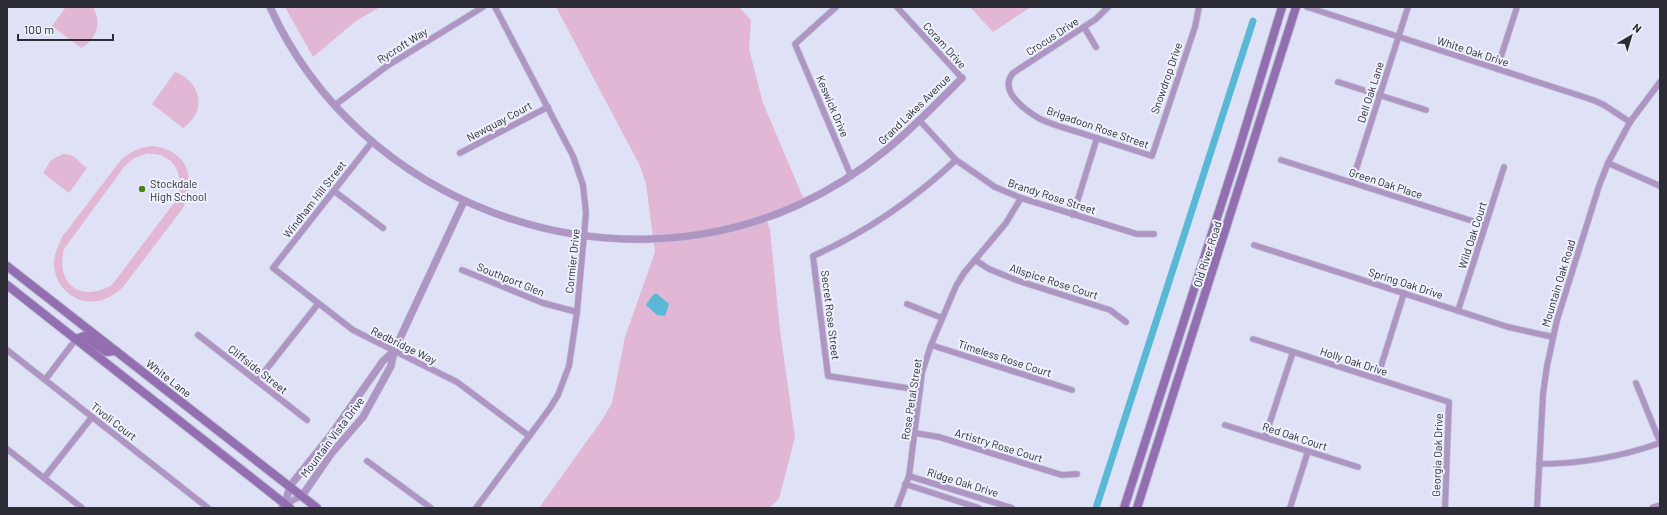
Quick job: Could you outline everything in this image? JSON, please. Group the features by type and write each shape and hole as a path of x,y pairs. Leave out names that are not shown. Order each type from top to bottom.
{"main road":[{"name":"Old River Road","path":"1124,508 1238,152 1282,7"},
{"name":"Old River Road","path":"1137,508 1296,7"},
{"name":"White Lane","path":"7,266 317,508"},
{"path":"7,285 286,507"},
{"path":"76,339 84,336 106,352 116,351"}],"street":[{"name":"Grand Lakes Avenue","path":"270,7 298,57 335,105 372,142 415,174 464,201 497,215 530,225 585,236 653,239 682,236 730,228 766,217 797,205 852,176 891,147 920,121 962,78"},
{"name":"Rycroft Way","path":"335,105 387,66 483,7"},
{"name":"Cormier Drive","path":"476,508 550,408 564,381 572,352 585,236 586,213 585,198 579,171 573,156 495,7"},
{"name":"Keswick Drive","path":"836,7 796,44 852,176"},
{"name":"Coram Drive","path":"897,7 962,78"},
{"name":"Crocus Drive","path":"1008,82 1013,73 1084,28 1108,7"},
{"name":"Snowdrop Drive","path":"1152,156 1195,26 1199,7"},
{"name":"White Oak Drive","path":"1307,7 1593,100 1604,105 1630,122"},
{"name":"Dell Oak Lane","path":"1352,182 1408,7"},
{"path":"1497,69 1517,7"},
{"path":"1084,28 1096,47"},
{"name":"Brigadoon Rose Street","path":"1008,82 1010,93 1031,113 1050,123 1152,156"},
{"path":"1338,82 1426,110"},
{"name":"Mountain Oak Road","path":"1537,508 1543,394 1552,337 1566,288 1599,186 1608,163 1630,122 1660,82"},
{"name":"Newquay Court","path":"460,153 548,107"},
{"name":"Brandy Rose Street","path":"920,121 956,160 995,187 1021,198 1137,234 1154,234"},
{"path":"1073,215 1097,138"},
{"name":"Windham Hill Street","path":"273,268 372,142"},
{"name":"Secret Rose Street","path":"920,390 828,376 813,256 856,235 897,210 956,160"},
{"name":"Green Oak Place","path":"1281,160 1485,225"},
{"path":"1608,163 1660,186"},
{"name":"Wild Oak Court","path":"1458,311 1504,166"},
{"path":"334,190 383,228"},
{"name":"Rose Petal Street","path":"897,508 909,476 922,373 931,345 956,286 975,260 1006,223 1021,198"},
{"name":"Mountain Vista Drive","path":"286,507 302,496 331,454 362,417 391,366 394,351 464,201"},
{"name":"Spring Oak Drive","path":"1254,245 1508,327 1552,337"},
{"name":"Allspice Rose Court","path":"975,260 1016,280 1110,310 1126,322"},
{"name":"Redbridge Way","path":"273,268 352,330 457,382 529,436"},
{"name":"Southport Glen","path":"462,270 542,303 577,312"},
{"path":"1377,379 1404,293"},
{"path":"257,381 318,304"},
{"path":"907,304 942,318"},
{"name":"Cliffside Street","path":"198,334 307,420"},
{"path":"45,380 76,339"},
{"name":"Holly Oak Drive","path":"1253,339 1449,402"},
{"name":"Timeless Rose Court","path":"931,345 1072,390"},
{"name":"Tivoli Court","path":"7,350 208,508"},
{"name":"Mountain Vista Drive","path":"286,507 290,486 334,430 383,362 394,351"},
{"path":"1265,437 1293,352"},
{"path":"1539,464 1564,464 1604,459 1624,455 1660,442 1636,383"},
{"name":"Georgia Oak Drive","path":"1445,508 1449,402"},
{"path":"44,478 92,417"},
{"name":"Red Oak Court","path":"1225,425 1358,467"},
{"name":"Artistry Rose Court","path":"915,433 938,437 1062,475 1077,474"},
{"path":"7,449 82,508"},
{"path":"1290,508 1308,451"},
{"path":"368,460 431,508"},
{"name":"Ridge Oak Drive","path":"909,476 1012,508"},
{"name":"Ridge Oak Drive","path":"905,484 979,508"},
{"path":"1653,508 1660,506"}],"shaded area":[{"path":"66,7 93,7 96,13 97,25 94,35 91,40 81,48 52,26"},
{"path":"285,7 380,7 356,21 313,57"},
{"path":"556,7 739,7 751,20 749,49 763,103 805,202 766,218 770,230 780,330 795,437 779,499 769,508 539,508 602,420 612,403 625,337 655,252 646,184 640,166"},
{"path":"970,7 1031,7 993,32"},
{"path":"175,72 191,83 196,90 198,98 196,114 183,128 152,104"},
{"path":"154,146 166,149 182,160 189,177 187,197 183,208 123,287 110,297 102,300 84,301 76,298 63,288 55,272 55,256 62,237 121,160 128,154 140,148","holes":["146,154 155,154 164,157 175,166 180,181 177,199 112,285 101,290 90,292 81,291 73,287 67,281 63,272 62,261 64,249 124,167 134,158"]},
{"path":"63,154 71,155 87,168 69,193 43,173 51,160"}],"water":[{"path":"656,293 669,304 665,316 657,315 646,305"}],"waterway":[{"path":"1096,508 1253,21"}],"place":[{"name":"Stockdale High School","path":"142,189"}]}
